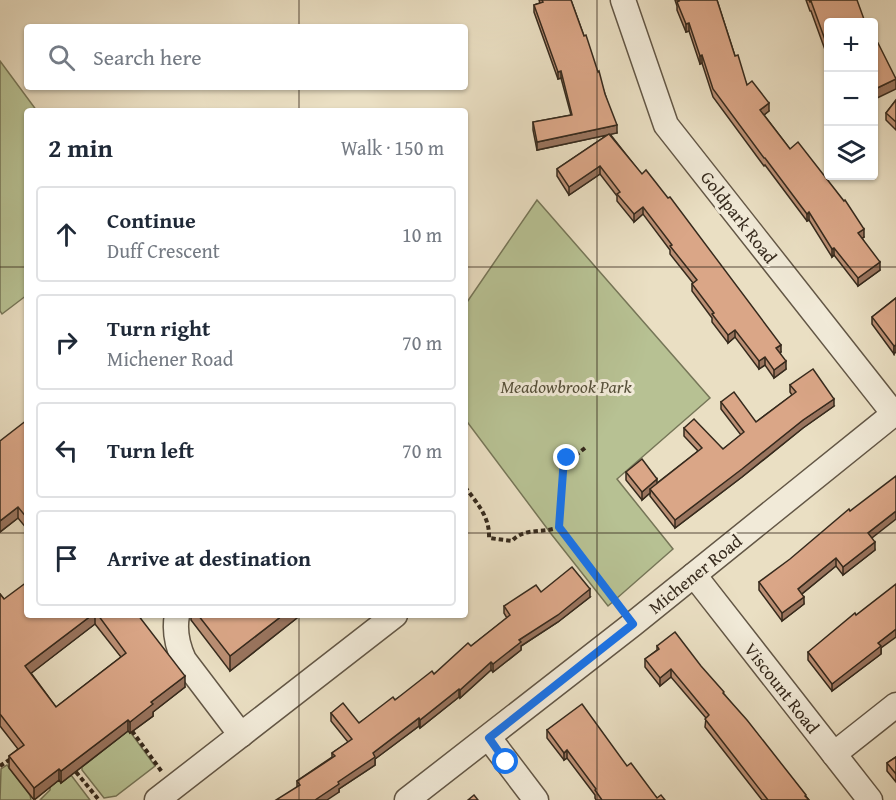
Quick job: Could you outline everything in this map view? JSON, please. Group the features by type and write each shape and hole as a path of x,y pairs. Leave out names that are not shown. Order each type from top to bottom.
{"street":[{"name":"Goldpark Road","path":"623,0 666,125 895,413"},
{"name":"Michener Road","path":"407,800 633,624 895,413"},
{"name":"Viscount Road","path":"694,575 870,800"},
{"path":"177,618 177,639 184,660 241,735"},
{"path":"166,794 391,618"},
{"path":"834,754 896,705"},
{"path":"489,738 536,800"}],"path":[{"path":"585,448 572,458 564,458 559,527 633,624"},
{"path":"468,491 486,516 489,538 512,541 525,532 551,530 559,527"},
{"path":"132,731 166,794"},
{"path":"0,766 13,756"},
{"path":"76,772 99,800"}],"green space":[{"path":"0,61 35,108 24,108 24,297 2,314 0,311"},
{"name":"Meadowbrook Park","path":"537,200 710,398 617,479 673,549 608,606 468,423 468,301"},
{"path":"128,731 155,766 116,796 104,798 82,767"},
{"path":"7,765 30,795 31,800 0,800 1,769"},
{"path":"71,775 90,800 40,800 50,790 50,787 59,780 61,783"}],"building":[{"path":"542,0 571,0 584,36 586,35 617,125 537,142 533,122 572,115 561,71 558,72 534,5 543,2"},
{"path":"717,0 747,85 752,81 769,103 760,110 790,149 798,142 824,175 824,180 828,180 845,200 864,229 858,233 880,262 858,278 834,248 832,249 809,212 807,214 713,89 689,23 686,24 677,2"},
{"path":"809,0 857,0 864,18 824,18 824,37"},
{"path":"878,43 896,79 878,88"},
{"path":"896,100 896,122 886,113"},
{"path":"609,134 642,174 646,170 668,198 670,197 781,345 776,348 786,361 774,370 765,357 759,361 735,330 728,335 692,284 697,280 670,246 672,245 643,207 634,214 617,194 620,192 600,166 569,187 557,169"},
{"path":"896,298 896,345 894,346 872,317"},
{"path":"813,369 834,399 803,420 675,520 650,489 702,448 684,428 694,419 723,449 744,432 721,402 734,392 756,422 796,392 790,385"},
{"path":"24,422 24,514 18,507 0,521 0,441"},
{"path":"642,459 657,479 642,492 626,472"},
{"path":"896,476 896,511 868,533 875,542 843,567 836,558 798,589 804,597 782,613 759,582 849,509 850,511"},
{"path":"572,567 590,589 558,615 519,640 521,642 493,664 491,662 460,690 373,753 375,757 315,800 276,800 300,785 297,781 335,756 332,753 352,739 331,713 343,703 359,723 393,697 395,700 432,671 434,674 468,643 471,646 510,615 504,606 536,585 541,592"},
{"path":"24,584 24,618 88,618 25,666 56,707 126,653 100,618 140,618 185,676 151,702 153,704 130,722 128,720 61,771 59,769 34,788 9,756 24,745 0,714 0,594 4,599"},
{"path":"896,584 896,629 878,643 881,646 832,684 808,652 855,613 856,615"},
{"path":"200,618 279,618 230,656"},
{"path":"675,632 809,800 768,800 705,719 709,715 671,669 660,678 645,659 659,649 657,646"},
{"path":"582,704 627,766 631,763 657,798 661,795 665,800 602,800 567,750 564,753 547,730"},
{"path":"896,757 896,774 887,763"},
{"path":"474,795 478,800 468,800"}],"route":[{"path":"506,762 489,738 633,624 559,527 564,458 567,458"}]}
